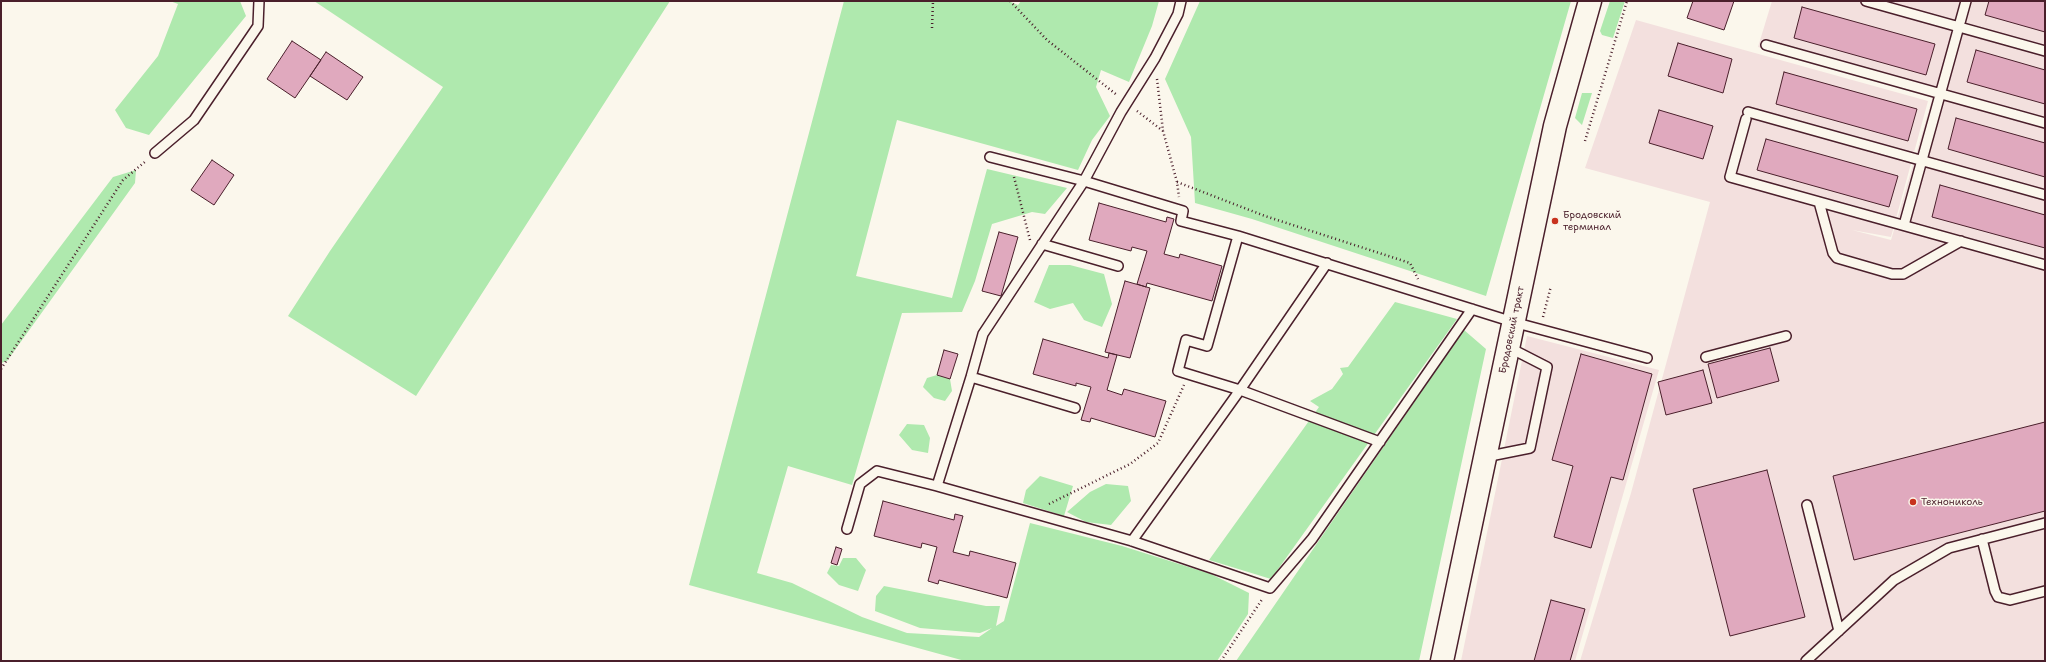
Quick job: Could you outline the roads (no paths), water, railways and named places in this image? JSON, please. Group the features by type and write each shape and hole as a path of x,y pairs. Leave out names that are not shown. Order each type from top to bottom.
{"street":[{"name":"Бродовский тракт","path":"1442,661 1555,126 1590,1"}],"lane":[{"path":"155,153 194,120 254,33 258,26 259,1"},
{"path":"937,486 983,334 1084,181 1126,102 1155,58 1178,14 1181,1"},
{"path":"1866,1 2045,51"},
{"path":"1904,225 1966,1"},
{"path":"1766,45 2045,123"},
{"path":"2045,195 1747,115 1730,177 2045,265"},
{"path":"990,158 1084,181 1183,211 1181,221 1238,236 1327,263 1513,322 1647,358"},
{"path":"1819,202 1830,245 1837,258 1892,274 1903,274 1961,241"},
{"path":"1238,236 1207,346 1186,340 1178,371 1189,373 1240,390 1380,442"},
{"path":"1042,244 1118,266"},
{"path":"1132,541 1240,390 1327,263"},
{"path":"847,529 860,484 877,471 937,486 1031,514 1132,541 1270,588 1312,539 1472,309"},
{"path":"1706,357 1786,336"},
{"path":"1484,457 1530,448 1547,367 1508,347"},
{"path":"971,377 1075,408"},
{"path":"1807,505 1839,631"},
{"path":"1806,661 1894,580 1949,548 2045,523"},
{"path":"1982,540 1995,591 1998,597 2010,600 2045,591"}],"place":[{"name":"Бродовский терминал","path":"1555,221"},
{"name":"Технониколь","path":"1913,502"}]}
